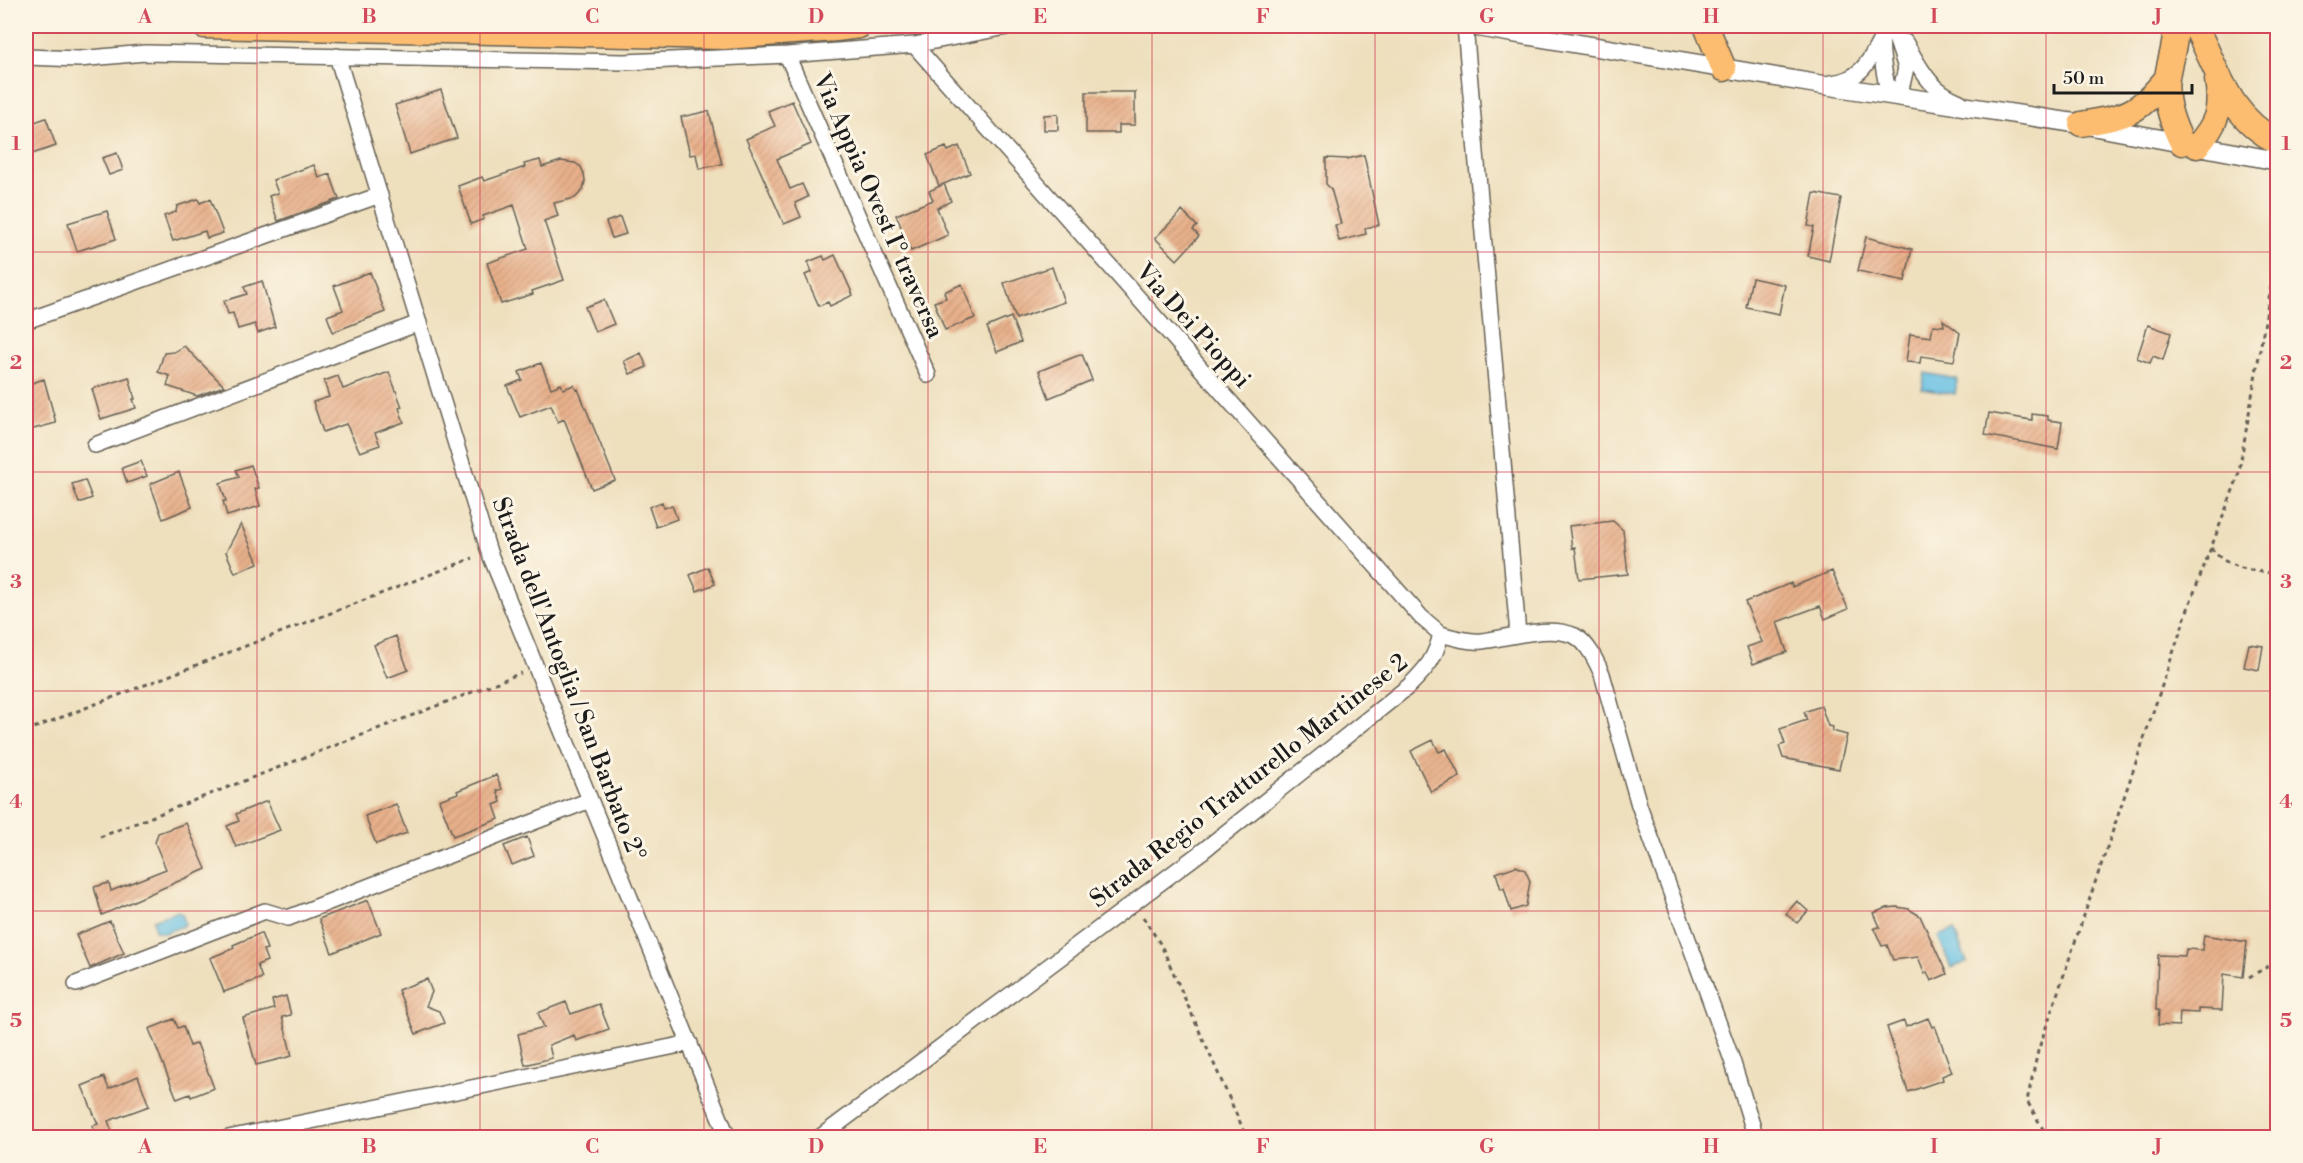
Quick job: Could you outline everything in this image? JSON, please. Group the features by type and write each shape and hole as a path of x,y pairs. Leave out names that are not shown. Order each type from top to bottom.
{"highway":[{"path":"204,26 724,37 859,26"},
{"path":"1706,26 1724,69"},
{"path":"2175,26 2176,37 2167,78 2167,98 2174,126 2190,144 2212,130 2218,113 2219,91 2215,69"},
{"path":"2195,26 2226,93 2241,115 2263,135 2277,142"},
{"path":"2081,124 2123,116 2149,100 2167,78"}],"street":[{"path":"26,57 79,59 145,52 624,62 787,55 914,45 1012,26"},
{"path":"1465,26 1518,634"},
{"path":"1472,26 1889,96 2081,124 2277,161"},
{"path":"1889,96 1902,85 1906,68 1894,26"},
{"path":"1894,26 1930,84 1946,96 1980,109"},
{"path":"1816,84 1844,82 1856,75 1871,59 1882,32"},
{"path":"1882,32 1883,66 1889,96"},
{"name":"Via Dei Pioppi","path":"914,45 1413,608 1441,634"},
{"name":"Via Appia Ovest I° traversa","path":"787,55 928,375"},
{"name":"Strada dell'Antoglia / San Barbato 2°","path":"337,56 489,552 728,1137"},
{"path":"26,321 380,195"},
{"path":"95,445 419,323"},
{"path":"1441,634 1462,640 1482,641 1546,631 1574,636 1594,657 1602,674 1639,805 1732,1060 1756,1137"},
{"name":"Strada Regio Tratturello Martinese 2","path":"819,1137 1204,850 1409,686 1425,670 1436,654 1441,634"},
{"path":"76,984 265,911 288,918 590,800"},
{"path":"228,1137 690,1043"}],"path":[{"path":"2048,1137 2027,1101 2038,1051 2174,648 2238,477 2277,246"},
{"path":"2211,548 2219,559 2232,567 2277,574"},
{"path":"26,731 489,552"},
{"path":"100,837 536,667"},
{"path":"1134,902 1161,945 1247,1137"},
{"path":"2249,977 2277,961"}],"water":[{"path":"1925,373 1957,379 1955,394 1922,389"},
{"path":"178,911 182,914 185,923 183,926 164,933 155,931 153,920"},
{"path":"1954,930 1967,962 1951,968 1938,936"}],"building":[{"path":"441,90 457,138 410,154 395,105"},
{"path":"1086,92 1135,92 1135,125 1119,125 1119,133 1086,133"},
{"path":"792,101 811,144 777,159 790,189 802,184 808,197 795,203 801,217 784,224 746,139 775,126 768,111"},
{"path":"709,111 722,164 699,169 696,154 690,155 681,117"},
{"path":"1058,114 1058,130 1044,130 1044,115"},
{"path":"46,118 56,146 26,156 26,125"},
{"path":"959,146 970,173 939,186 927,155 946,147 948,151"},
{"path":"117,153 123,170 109,175 102,158"},
{"path":"1364,155 1379,225 1365,228 1366,234 1339,241 1335,225 1341,224 1331,189 1326,184 1326,158 1347,159"},
{"path":"540,160 542,167 561,161 575,163 581,167 584,174 583,190 575,198 554,203 558,216 544,221 564,280 532,291 533,294 501,304 487,263 528,249 514,205 483,216 484,219 471,224 458,186 482,177 484,181 525,167 524,164"},
{"path":"314,165 319,178 330,174 339,199 278,221 269,196 278,193 273,180"},
{"path":"944,184 951,201 937,208 948,235 911,251 896,215 933,200 929,191"},
{"path":"1814,193 1841,198 1829,261 1808,256 1814,227 1808,226"},
{"path":"198,199 200,203 210,199 223,233 207,238 205,231 173,241 164,216 176,212 177,206"},
{"path":"107,211 116,239 77,251 68,223"},
{"path":"1182,211 1197,226 1193,230 1199,236 1177,260 1155,238"},
{"path":"620,217 626,234 612,238 606,222"},
{"path":"1866,237 1912,249 1905,281 1858,271"},
{"path":"835,255 853,295 830,306 828,302 819,306 805,275 812,272 808,262 823,256 825,260"},
{"path":"1052,267 1064,302 1016,319 1004,283"},
{"path":"370,272 385,312 333,332 327,316 343,310 334,286"},
{"path":"1752,278 1785,285 1779,314 1746,307"},
{"path":"262,281 275,327 258,333 255,324 238,329 233,313 228,314 224,301 247,294 244,287"},
{"path":"962,284 975,318 945,330 934,302 946,298 944,292"},
{"path":"604,300 614,324 595,332 585,307"},
{"path":"1011,317 1021,342 997,352 987,327"},
{"path":"1943,320 1960,333 1954,361 1921,356 1920,363 1906,362 1910,334 1931,337 1933,325 1944,326"},
{"path":"2148,325 2171,333 2163,360 2153,356 2150,363 2137,358"},
{"path":"184,346 224,386 197,396 167,386 170,376 158,372 164,353 174,352"},
{"path":"641,353 647,367 630,374 624,361"},
{"path":"1082,354 1092,380 1049,398 1039,371"},
{"path":"541,363 551,388 561,384 563,389 574,385 576,390 578,389 615,480 592,489 564,419 558,422 551,405 520,417 507,386 522,380 519,372"},
{"path":"389,372 402,407 399,408 404,422 375,433 380,445 360,452 346,424 323,432 313,402 329,397 324,381 338,376 343,389"},
{"path":"129,377 136,408 101,419 92,389"},
{"path":"44,379 56,423 26,431 26,385"},
{"path":"1989,413 2032,420 2032,414 2048,416 2048,420 2062,422 2058,449 1985,435"},
{"path":"141,461 147,476 127,483 122,468"},
{"path":"251,465 259,488 255,489 260,506 227,516 223,501 226,501 220,483 239,477 236,470"},
{"path":"179,472 192,507 163,519 150,484"},
{"path":"85,480 92,498 79,503 72,484"},
{"path":"662,502 664,508 672,505 677,519 656,527 649,507"},
{"path":"1613,521 1623,530 1628,574 1579,579 1575,547 1572,548 1569,526"},
{"path":"241,524 258,563 235,573 226,552"},
{"path":"708,567 715,584 697,591 690,575"},
{"path":"1832,571 1848,609 1825,619 1820,606 1777,622 1787,652 1753,664 1747,647 1762,642 1745,602 1791,583 1792,587"},
{"path":"396,636 408,670 387,678 374,645"},
{"path":"2249,644 2263,646 2259,670 2244,667"},
{"path":"1821,706 1828,726 1833,727 1832,731 1847,735 1839,769 1783,758 1779,746 1785,744 1780,729 1807,720 1804,712"},
{"path":"1433,740 1439,752 1446,749 1460,777 1431,792 1411,751"},
{"path":"496,775 502,789 497,791 501,802 494,805 499,819 453,836 439,800"},
{"path":"267,801 280,830 236,847 227,826 239,821 236,814"},
{"path":"396,804 407,833 376,844 365,816"},
{"path":"186,823 206,869 102,915 94,887 109,883 111,891 166,869 155,843 158,833"},
{"path":"527,837 534,856 512,865 504,846"},
{"path":"1516,866 1525,870 1530,881 1526,906 1511,911 1504,888 1501,889 1496,873"},
{"path":"368,900 381,933 332,953 319,919"},
{"path":"1797,901 1808,911 1797,923 1786,914"},
{"path":"1886,908 1909,909 1920,916 1947,974 1931,981 1927,972 1925,974 1918,957 1893,960 1887,945 1882,946 1874,928 1880,927 1874,913"},
{"path":"110,921 124,953 90,968 76,935"},
{"path":"261,933 267,949 263,950 267,961 257,965 262,978 224,992 210,958"},
{"path":"2204,935 2247,942 2243,977 2224,974 2222,1010 2198,1009 2198,1013 2180,1012 2179,1026 2158,1025 2159,1010 2156,1010 2158,955 2185,956 2186,949 2202,950"},
{"path":"427,979 432,992 426,1006 439,1011 444,1023 416,1034 398,990"},
{"path":"286,996 291,1015 282,1017 292,1056 256,1065 243,1018 274,1009 272,1000"},
{"path":"566,1002 571,1014 599,1004 609,1029 576,1041 574,1035 549,1045 552,1058 525,1065 518,1034 544,1027 538,1013"},
{"path":"1928,1018 1932,1027 1935,1026 1952,1072 1942,1076 1943,1080 1908,1092 1887,1027 1904,1021 1906,1027"},
{"path":"174,1019 178,1028 183,1026 190,1046 197,1043 214,1088 191,1097 190,1094 177,1099 149,1029"},
{"path":"138,1076 149,1106 108,1121 113,1134 97,1137 92,1126 98,1124 82,1086 104,1077 109,1089"}]}
